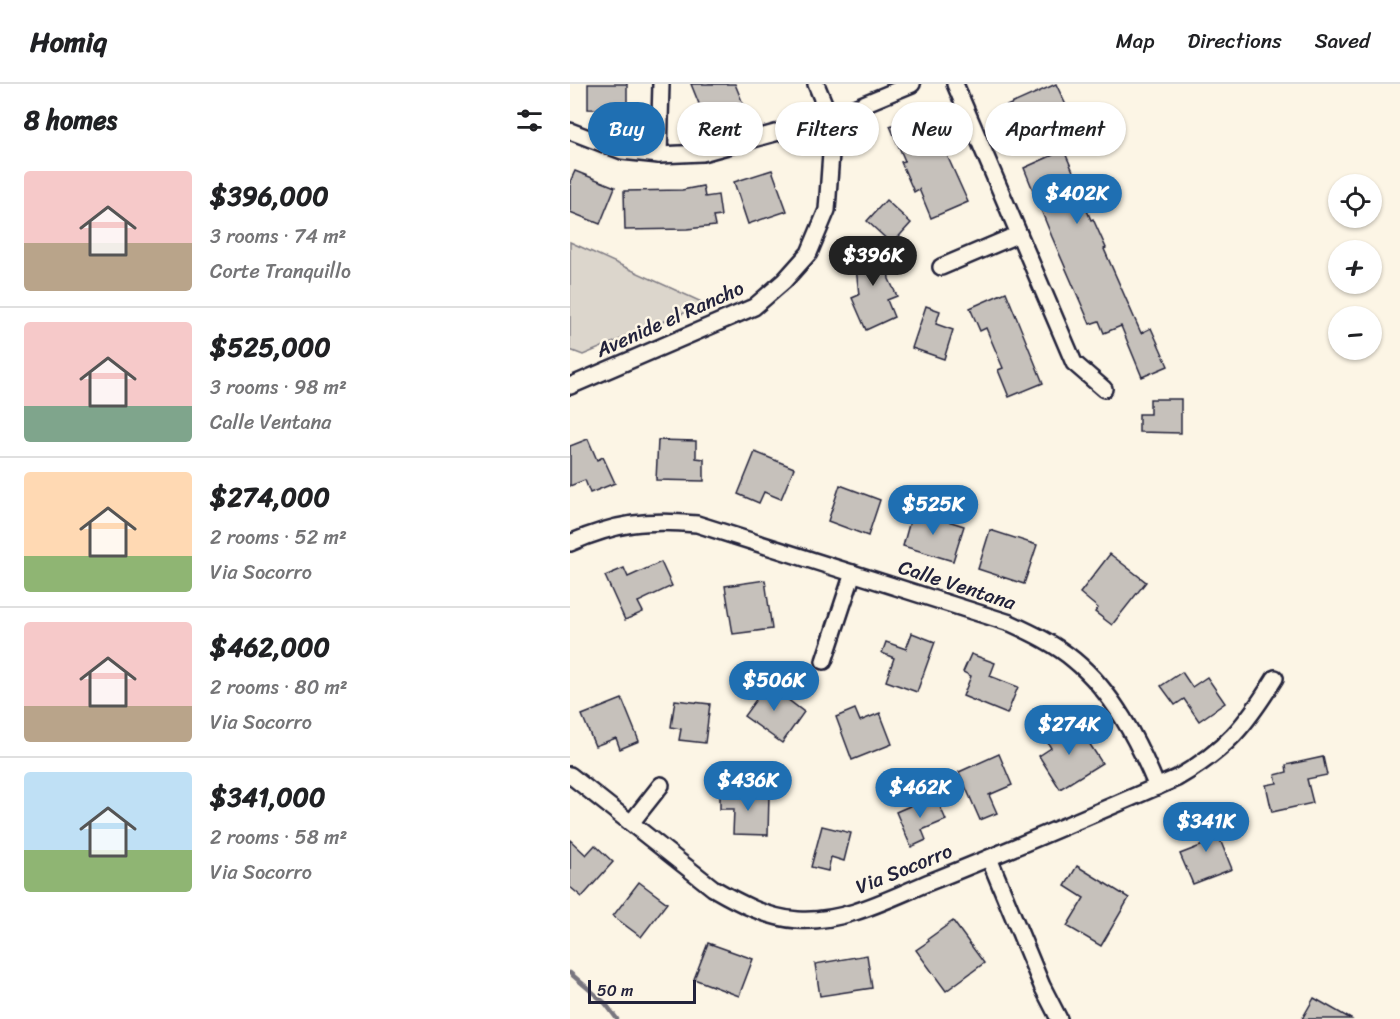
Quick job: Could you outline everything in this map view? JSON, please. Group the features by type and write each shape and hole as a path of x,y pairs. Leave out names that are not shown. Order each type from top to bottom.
{"street":[{"path":"660,102 661,84"},
{"name":"Avenide el Rancho","path":"816,84 823,102"},
{"path":"869,102 912,84"},
{"path":"955,84 1074,363 1104,389"},
{"path":"570,131 588,138"},
{"path":"665,155 702,153 775,133"},
{"name":"Avenide el Rancho","path":"570,386 754,307 784,281 809,253 827,210 831,156"},
{"path":"941,267 1019,234"},
{"name":"Calle Ventana","path":"570,543 612,527 644,521 697,524 1010,624 1041,637 1074,660 1100,687 1123,718 1142,751 1157,787"},
{"path":"824,661 853,573"},
{"name":"Via Socorro","path":"570,775 713,888 759,912 798,920 841,917 1157,787 1198,766 1231,740 1257,708 1275,678"},
{"path":"631,823 661,785"},
{"path":"989,858 1042,986 1059,1019"}],"shaded area":[{"path":"570,242 706,304 583,355 570,350"}],"building":[{"path":"588,84 627,84 627,102 588,102"},
{"path":"691,84 735,84 742,102 698,102"},
{"path":"1056,84 1065,102 1016,102"},
{"path":"903,156 947,156 968,202 931,218 919,189 914,192 901,162 905,161"},
{"path":"1051,156 1066,156 1091,220 1093,219 1106,248 1104,249 1141,333 1151,328 1168,366 1142,377 1121,326 1104,333 1099,321 1090,324 1024,168"},
{"path":"772,170 787,211 748,224 734,182"},
{"path":"575,171 615,187 600,224 570,212 570,182"},
{"path":"703,186 705,197 718,195 721,216 713,217 715,226 625,230 624,191 682,190"},
{"path":"886,200 911,223 892,244 867,221"},
{"path":"886,247 889,279 897,296 887,300 894,317 866,330 852,298 859,295 854,250"},
{"path":"1006,292 1043,383 1009,397 998,370 1003,368 986,328 980,331 970,308"},
{"path":"926,306 940,311 936,324 953,330 944,359 912,348"},
{"path":"1150,399 1181,399 1181,433 1139,432 1139,414 1150,414"},
{"path":"588,439 597,460 603,457 615,483 590,493 585,480 570,486 570,446"},
{"path":"658,440 696,441 696,458 704,459 704,481 656,480"},
{"path":"755,452 794,468 781,499 764,492 759,503 738,494"},
{"path":"840,485 880,500 868,536 828,521"},
{"path":"913,510 964,526 953,561 903,546"},
{"path":"990,530 1037,545 1024,584 978,569"},
{"path":"1110,554 1146,582 1112,625 1095,612 1098,608 1080,593"},
{"path":"661,562 672,586 638,602 643,612 625,620 605,576 624,568 628,577"},
{"path":"765,580 772,629 733,634 725,586"},
{"path":"912,633 935,642 917,692 886,681 894,658 882,653 886,642 906,649"},
{"path":"971,654 995,663 990,676 1018,687 1007,714 963,696 971,676 963,672"},
{"path":"1182,672 1192,687 1207,677 1225,703 1199,721 1184,699 1175,705 1161,686"},
{"path":"771,679 786,690 782,695 804,712 782,743 744,716"},
{"path":"622,699 639,741 620,749 616,738 595,746 582,715"},
{"path":"675,700 710,704 705,743 679,740 681,729 671,727"},
{"path":"855,709 860,721 880,713 892,744 852,760 836,717"},
{"path":"1075,721 1102,763 1060,789 1039,756 1051,748 1046,740"},
{"path":"999,754 1012,785 989,795 997,813 980,820 959,772"},
{"path":"1323,757 1327,775 1307,779 1313,803 1272,812 1266,785 1277,783 1275,775 1287,772 1286,765"},
{"path":"720,793 769,794 768,835 733,834 734,809 720,809"},
{"path":"935,795 946,820 922,830 926,840 911,847 896,812"},
{"path":"1210,815 1232,869 1193,884 1180,854 1203,845 1193,821"},
{"path":"822,826 851,833 844,861 831,857 828,871 811,867"},
{"path":"570,840 586,855 595,845 613,862 582,897 570,887"},
{"path":"1077,866 1129,898 1101,946 1067,926 1084,898 1065,886"},
{"path":"639,882 667,903 641,937 613,916"},
{"path":"953,921 984,963 946,991 916,950"},
{"path":"708,943 753,959 739,996 694,979"},
{"path":"867,955 872,988 820,996 815,964"},
{"path":"1314,998 1351,1019 1302,1019"}],"waterway":[{"path":"570,973 605,1003 617,1019"}]}
